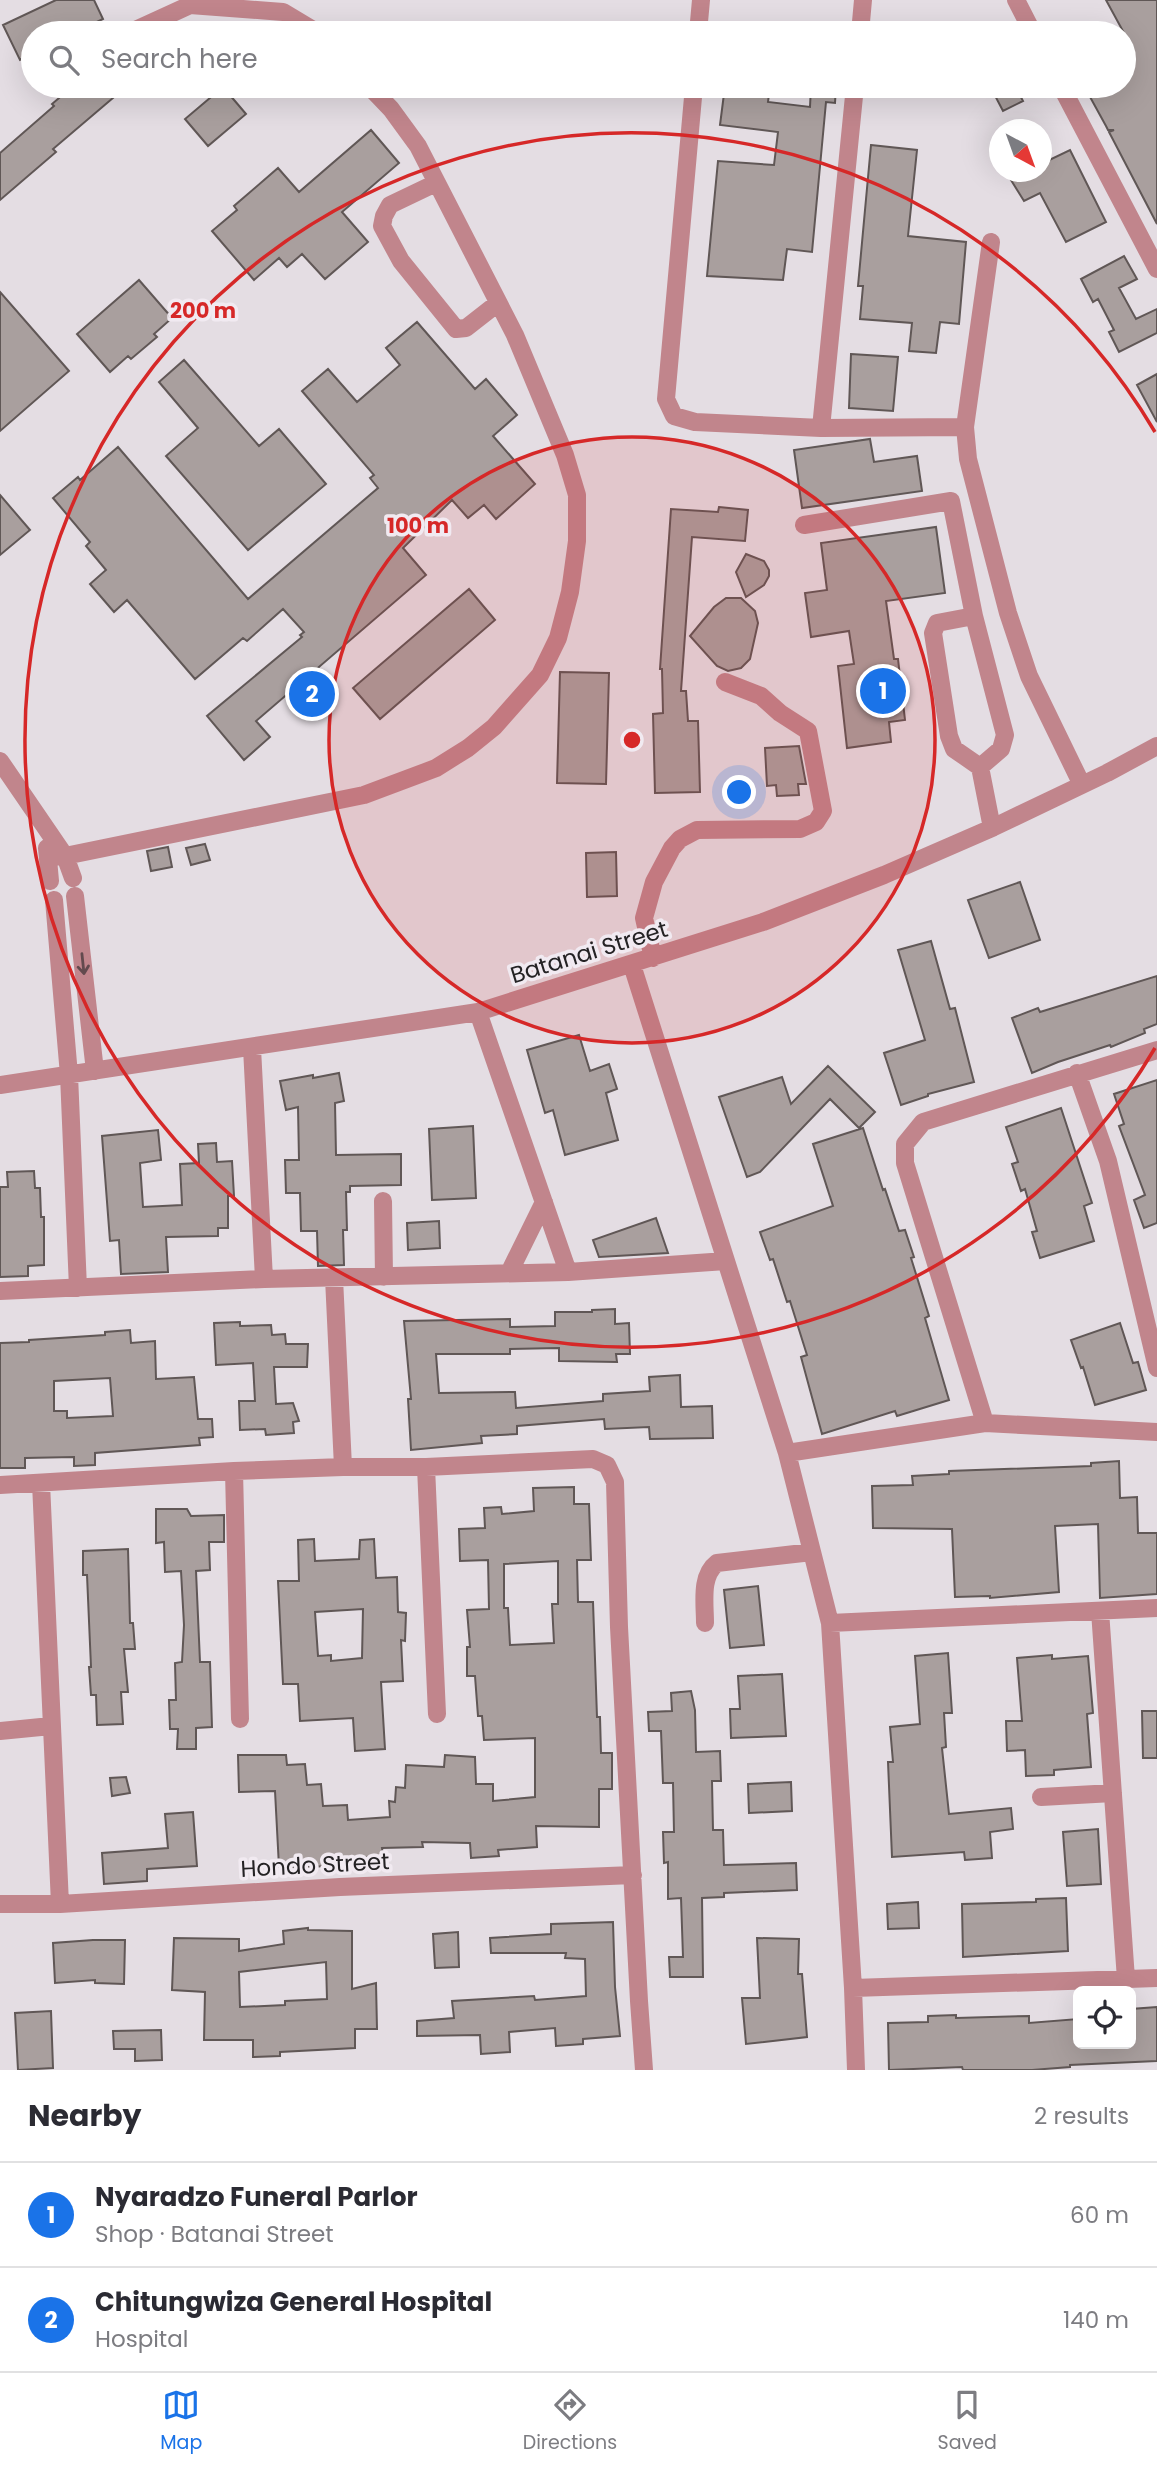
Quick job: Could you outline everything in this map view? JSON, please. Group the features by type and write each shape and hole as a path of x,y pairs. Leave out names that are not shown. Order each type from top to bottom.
{"street":[{"path":"699,21 701,0"},
{"path":"861,21 863,0"},
{"path":"1016,0 1027,21"},
{"path":"155,21 190,5 283,12 298,21"},
{"path":"56,857 364,795 436,768 468,748 494,727 540,675 558,638 570,592 577,541 577,495 565,455 514,335 418,146 380,98"},
{"path":"693,98 666,399 674,416 695,422 821,428 965,427"},
{"path":"821,428 854,98"},
{"path":"1067,98 1157,269"},
{"path":"436,183 390,205 382,226 401,261 456,329 466,328 498,303"},
{"path":"991,242 965,427 968,458 1008,613 1029,676 1082,785"},
{"path":"804,525 951,501 974,616 1005,734 1001,749 980,767"},
{"path":"974,616 937,623 933,634 949,736 954,749 980,767 992,828"},
{"path":"653,958 644,918 654,882 671,848 680,839 696,830 800,829 816,822 823,811 808,731 779,713 761,696 725,682"},
{"name":"Batanai Street","path":"0,1085 478,1012 763,922 872,880 992,828 1157,746"},
{"path":"0,761 47,831 56,857 73,877"},
{"path":"50,881 56,857"},
{"path":"75,896 94,1071"},
{"path":"54,900 69,1075 78,1288"},
{"path":"632,965 787,1453 830,1623 856,2070"},
{"path":"478,1012 568,1272"},
{"path":"252,1048 264,1279"},
{"path":"985,1423 905,1163 905,1144 923,1122 1157,1050"},
{"path":"1077,1073 1108,1161 1157,1368"},
{"path":"383,1201 384,1277"},
{"path":"509,1273 544,1202"},
{"path":"0,1291 264,1279 568,1272 726,1261"},
{"path":"334,1278 343,1467"},
{"path":"787,1453 985,1423 1157,1432"},
{"path":"0,1485 343,1467 426,1467 593,1459 607,1465 614,1476 619,1627 645,2070"},
{"path":"426,1467 438,1714"},
{"path":"234,1471 240,1719"},
{"path":"41,1483 60,1904"},
{"path":"705,1623 706,1580 709,1570 717,1563 812,1552"},
{"path":"830,1623 1157,1608"},
{"path":"1100,1611 1126,1979"},
{"path":"0,1731 51,1726"},
{"path":"1041,1797 1114,1793"},
{"name":"Hondo Street","path":"0,1905 633,1875"},
{"path":"853,1988 1157,1978"}],"building":[{"path":"56,0 94,0 103,19 21,21 20,60 3,25"},
{"path":"1106,0 1157,0 1157,224 1109,132 1114,130 1108,130 1091,98 1136,98 1136,21 1117,21"},
{"path":"59,98 113,98 53,149 56,152 0,200 0,153 54,106 52,104"},
{"path":"210,98 232,98 246,114 208,146 185,119"},
{"path":"723,98 768,98 768,102 810,107 810,98 835,98 835,103 826,102 812,252 787,249 783,280 707,276 718,161 774,165 778,132 720,125"},
{"path":"996,98 1021,98 1023,101 1003,111"},
{"path":"371,130 399,163 342,212 368,242 325,279 302,254 287,267 279,258 254,280 212,231 237,210 234,206 278,168 299,192"},
{"path":"871,145 917,150 908,236 966,242 959,324 940,322 936,353 909,351 912,323 860,319 863,286 858,286"},
{"path":"1070,150 1106,222 1066,242 1040,193 1024,201 1012,182 1052,182 1052,159"},
{"path":"1124,256 1137,279 1119,288 1136,319 1157,309 1157,333 1119,352 1109,332 1114,330 1098,299 1093,302 1081,279"},
{"path":"139,280 172,318 154,334 157,337 131,359 128,356 110,372 77,334"},
{"path":"0,292 69,371 0,431"},
{"path":"417,322 475,389 486,379 517,415 493,436 535,484 496,519 484,505 468,518 452,500 403,548 426,575 256,721 270,737 244,760 207,716 302,637 300,635 304,632 283,609 247,641 243,638 195,679 127,600 114,612 90,584 106,570 86,546 90,542 53,498 78,477 80,480 118,447 248,599 378,488 370,478 374,475 302,391 328,369 357,402 400,365 386,348"},
{"path":"851,354 898,357 893,411 849,408"},
{"path":"184,360 259,446 279,429 326,484 248,550 166,456 198,428 159,382"},
{"path":"1157,374 1157,422 1137,385"},
{"path":"870,439 874,462 917,456 922,491 802,508 794,450"},
{"path":"0,495 30,530 0,555"},
{"path":"719,507 748,510 745,541 692,537 681,691 686,691 688,721 698,721 700,792 655,793 653,714 663,713 660,669 671,509 718,512"},
{"path":"936,527 945,593 886,601 894,659 898,659 905,720 889,722 891,742 847,748 838,666 854,664 849,631 811,637 805,593 827,590 821,543"},
{"path":"746,554 764,561 769,576 764,585 746,597 736,572"},
{"path":"469,589 495,620 380,719 353,688"},
{"path":"726,598 741,598 755,611 758,623 750,659 741,668 728,671 717,666 690,636 714,607"},
{"path":"560,672 609,673 606,784 557,783"},
{"path":"799,746 806,784 798,784 799,795 777,796 776,785 767,786 765,748"},
{"path":"205,844 210,860 191,865 186,848"},
{"path":"168,847 172,867 151,871 147,851"},
{"path":"616,852 617,896 587,897 586,853"},
{"path":"1020,882 1040,940 989,958 968,900"},
{"path":"931,941 950,1009 955,1008 974,1082 928,1094 901,1105 884,1053 925,1040 898,950"},
{"path":"1157,976 1157,1024 1144,1029 1145,1033 1111,1047 1110,1045 1058,1062 1032,1073 1012,1018 1038,1008 1040,1012"},
{"path":"579,1035 590,1071 609,1064 617,1089 606,1093 618,1140 565,1155 553,1110 545,1113 527,1050"},
{"path":"828,1066 875,1112 859,1128 830,1099 760,1172 747,1177 719,1097 782,1077 791,1104"},
{"path":"339,1073 344,1101 335,1103 336,1155 401,1154 401,1185 350,1186 350,1192 346,1192 347,1230 343,1230 344,1265 318,1266 317,1231 301,1231 300,1193 286,1193 285,1160 299,1160 298,1107 286,1110 280,1081"},
{"path":"1157,1080 1157,1223 1144,1228 1134,1200 1145,1195 1119,1126 1124,1124 1114,1094"},
{"path":"1061,1108 1092,1203 1084,1206 1094,1241 1040,1258 1032,1232 1037,1231 1025,1189 1021,1191 1012,1164 1018,1162 1006,1127"},
{"path":"473,1126 476,1198 432,1200 429,1129"},
{"path":"863,1128 899,1231 905,1230 914,1257 911,1258 929,1316 925,1318 949,1400 897,1416 895,1411 822,1434 801,1357 807,1355 790,1301 787,1302 773,1259 770,1260 760,1232 833,1206 813,1144"},
{"path":"158,1130 161,1160 140,1163 143,1207 182,1205 180,1164 199,1163 198,1144 216,1143 217,1162 232,1161 234,1196 228,1196 228,1228 218,1228 218,1236 166,1237 168,1272 121,1274 119,1240 110,1241 102,1136"},
{"path":"34,1171 35,1188 40,1188 41,1217 44,1217 44,1265 28,1266 28,1276 0,1277 0,1187 8,1187 7,1172"},
{"path":"656,1218 668,1253 599,1257 593,1240"},
{"path":"439,1221 440,1248 408,1250 407,1223"},
{"path":"615,1309 615,1324 629,1323 630,1354 616,1354 617,1362 559,1361 559,1348 510,1349 510,1354 436,1354 439,1393 515,1392 516,1408 603,1401 603,1394 650,1391 649,1377 680,1375 681,1407 712,1406 713,1438 650,1439 649,1427 605,1429 604,1419 517,1426 517,1434 481,1436 482,1443 411,1450 408,1399 411,1399 404,1321 510,1319 510,1327 555,1326 555,1312"},
{"path":"240,1322 240,1326 271,1325 272,1335 285,1334 286,1344 308,1344 307,1367 274,1367 276,1404 293,1403 299,1421 293,1422 294,1433 266,1435 265,1429 240,1430 239,1401 255,1401 253,1363 216,1365 214,1323"},
{"path":"1120,1323 1133,1363 1138,1362 1146,1390 1095,1405 1071,1340"},
{"path":"130,1330 131,1343 155,1341 156,1379 194,1377 198,1419 212,1419 213,1437 199,1438 200,1445 95,1453 95,1465 74,1466 74,1457 25,1458 25,1468 0,1468 0,1343 105,1335 105,1332","holes":["110,1378 113,1416 67,1418 67,1411 54,1411 54,1381"]},
{"path":"1119,1461 1120,1498 1137,1497 1138,1533 1157,1533 1157,1594 1100,1598 1098,1524 1055,1526 1059,1592 990,1598 955,1597 952,1529 873,1528 872,1486 913,1485 912,1476 949,1474 949,1471 1091,1466 1091,1463"},
{"path":"574,1487 574,1504 589,1504 591,1560 577,1560 578,1602 593,1602 601,1753 612,1753 612,1789 599,1789 599,1827 536,1826 537,1847 498,1850 499,1856 471,1858 470,1843 422,1842 423,1847 382,1848 383,1856 349,1858 349,1866 279,1867 275,1791 239,1792 238,1755 286,1755 287,1765 305,1764 307,1785 321,1784 323,1806 347,1805 348,1820 390,1817 389,1801 395,1802 396,1787 405,1788 406,1765 444,1767 445,1755 475,1757 476,1784 493,1784 493,1801 535,1797 535,1738 484,1740 482,1716 478,1716 475,1676 467,1676 467,1647 470,1647 467,1610 489,1609 488,1560 460,1561 459,1529 485,1528 484,1508 501,1507 502,1514 534,1511 533,1488","holes":["558,1561 558,1604 552,1604 554,1643 510,1645 508,1608 504,1608 504,1564"]},
{"path":"156,1509 187,1509 191,1516 224,1515 224,1542 209,1542 210,1570 196,1571 200,1662 210,1662 212,1727 196,1728 196,1749 177,1749 178,1729 170,1729 169,1700 176,1700 175,1663 182,1662 184,1625 181,1571 165,1572 164,1542 156,1543"},
{"path":"314,1539 315,1561 359,1559 360,1540 374,1539 376,1578 397,1577 398,1612 406,1613 405,1641 401,1640 403,1681 381,1682 385,1749 355,1751 353,1718 300,1721 298,1684 283,1684 278,1581 299,1581 298,1540","holes":["363,1609 362,1658 331,1661 331,1655 318,1656 315,1612"]},
{"path":"128,1549 130,1623 133,1623 135,1649 124,1649 128,1692 121,1692 123,1724 97,1725 96,1695 91,1695 87,1575 83,1575 83,1551"},
{"path":"758,1586 764,1645 730,1648 724,1590"},
{"path":"948,1653 952,1713 944,1713 946,1747 942,1748 949,1814 1011,1808 1013,1829 990,1832 992,1858 965,1860 964,1852 892,1857 888,1762 893,1762 890,1727 920,1724 915,1656"},
{"path":"1052,1655 1052,1659 1088,1656 1093,1713 1087,1714 1091,1767 1054,1770 1054,1775 1026,1776 1025,1750 1007,1751 1006,1721 1022,1721 1017,1658"},
{"path":"782,1674 786,1736 731,1738 730,1709 740,1709 738,1676"},
{"path":"691,1691 695,1710 696,1752 720,1751 721,1781 712,1781 713,1830 723,1830 724,1865 796,1863 797,1890 724,1893 724,1897 702,1898 703,1977 670,1977 669,1957 683,1957 681,1898 668,1899 668,1862 664,1863 663,1832 674,1832 673,1783 663,1783 661,1731 649,1731 648,1712 672,1711 671,1693"},
{"path":"1142,1711 1157,1711 1157,1758 1143,1758"},
{"path":"126,1777 130,1793 112,1796 110,1778"},
{"path":"791,1782 792,1811 749,1813 748,1784"},
{"path":"193,1812 197,1866 147,1869 147,1881 104,1884 102,1853 168,1848 165,1814"},
{"path":"1098,1829 1101,1884 1067,1886 1063,1832"},
{"path":"1066,1898 1068,1951 963,1957 962,1904 1036,1902 1036,1899"},
{"path":"918,1902 919,1928 888,1929 887,1904"},
{"path":"613,1922 620,2036 583,2039 583,2044 556,2046 555,2028 509,2032 510,2052 481,2054 480,2035 417,2036 417,2021 454,2018 452,2001 586,1996 585,1959 565,1958 566,1953 491,1953 490,1938 551,1934 551,1924"},
{"path":"308,1928 352,1931 352,1989 376,1983 377,2029 355,2029 355,2048 280,2052 280,2056 253,2057 253,2040 204,2040 205,1992 172,1990 174,1938 239,1939 239,1951 284,1944 283,1931","holes":["326,1962 327,1999 285,2001 285,2005 240,2007 239,1972"]},
{"path":"458,1932 459,1967 435,1968 433,1934"},
{"path":"757,1938 799,1939 798,1974 802,1974 807,2037 746,2044 742,1998 760,1998"},
{"path":"125,1940 124,1984 95,1983 95,1980 55,1983 53,1943"},
{"path":"1157,2007 1157,2061 1070,2065 1032,2070 963,2070 962,2067 889,2070 888,2023 928,2022 928,2016 956,2015 956,2018 1029,2016 1029,2023 1073,2019 1073,2049 1136,2049 1136,2009"},
{"path":"51,2011 53,2068 18,2070 15,2013"},
{"path":"161,2030 162,2060 135,2061 135,2049 114,2049 113,2031"}],"place":[{"name":"Nyaradzo Funeral Parlor","path":"883,691"},
{"name":"Chitungwiza General Hospital","path":"312,694"}]}
